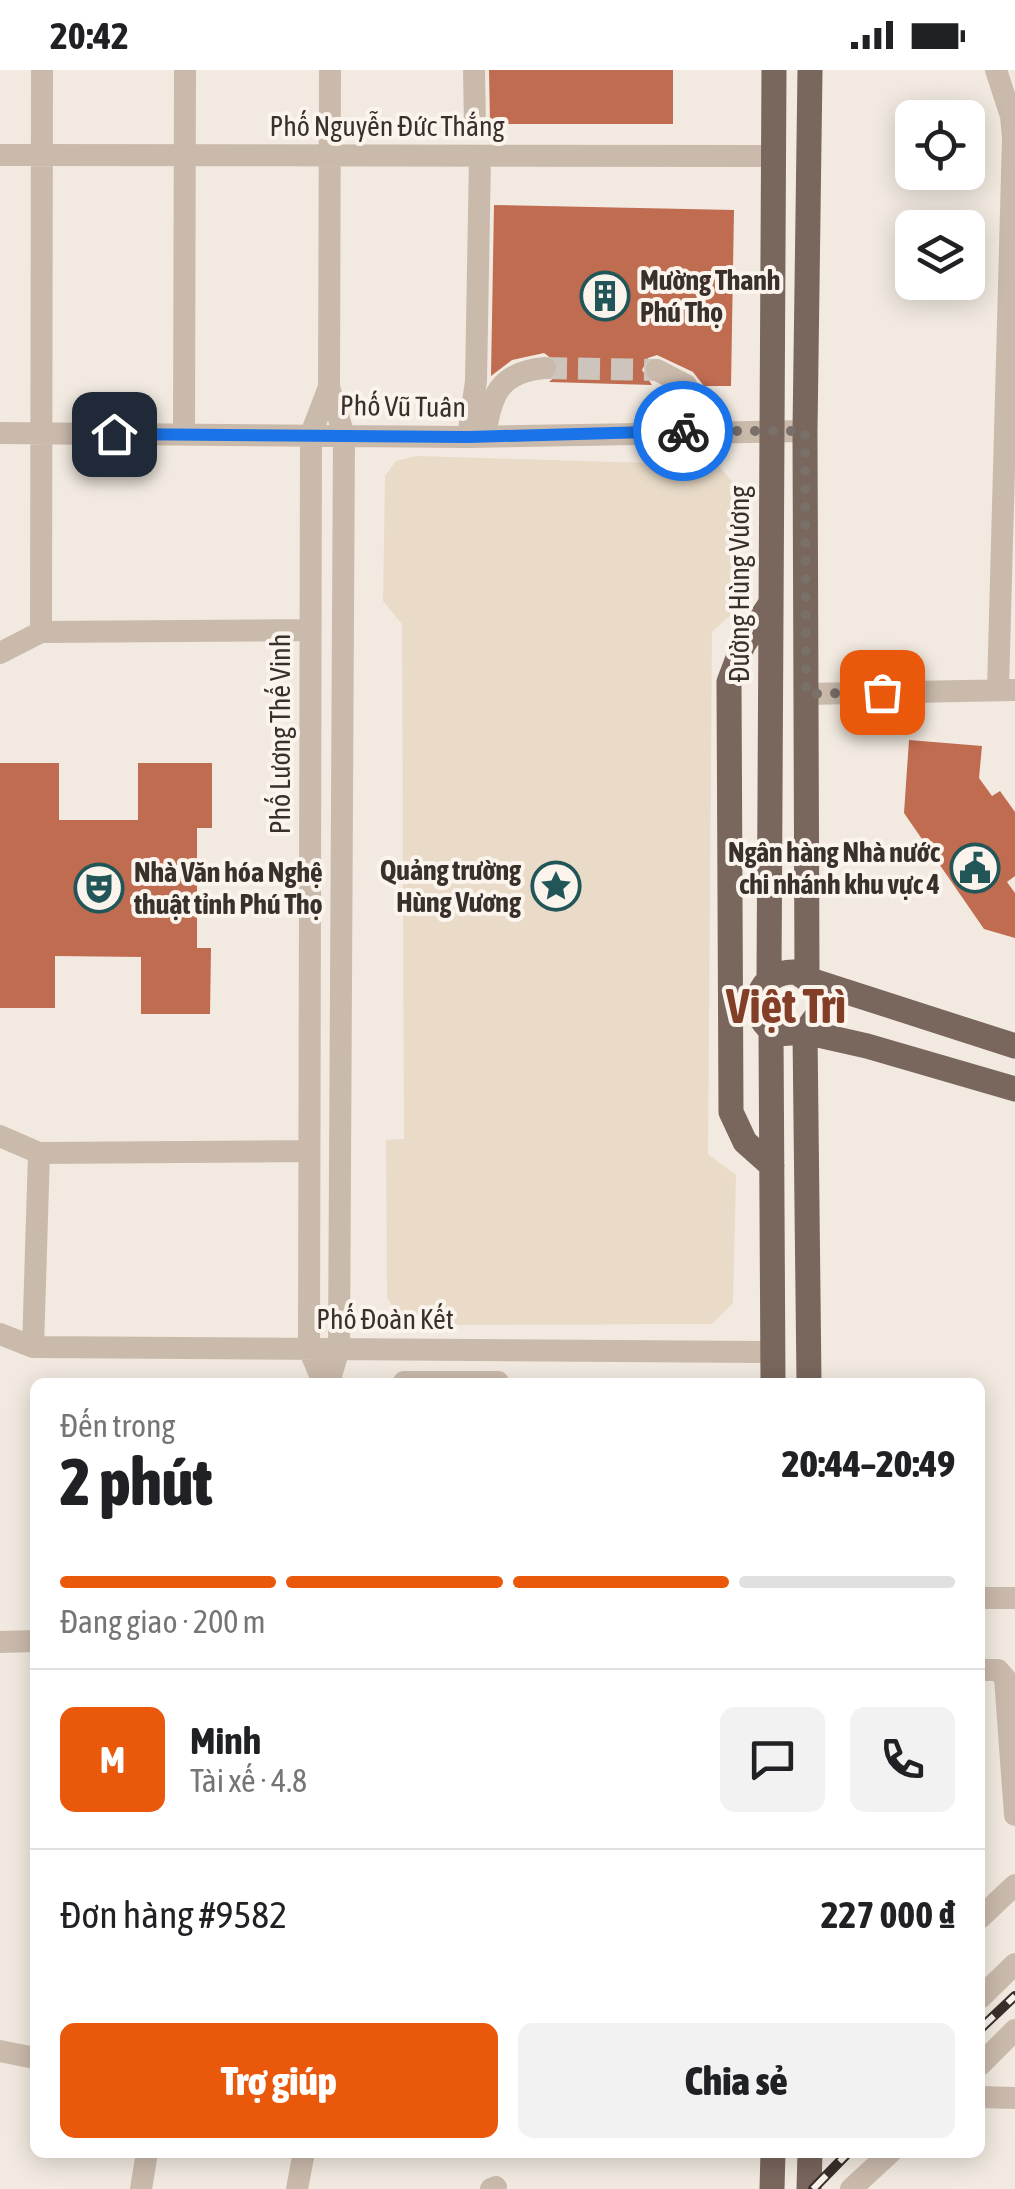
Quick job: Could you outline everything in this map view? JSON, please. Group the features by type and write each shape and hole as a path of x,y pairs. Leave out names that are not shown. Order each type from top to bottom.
{"main road":[{"name":"Đường Hùng Vương","path":"769,978 769,431 774,70"},
{"path":"810,70 806,694 810,979 822,1009 805,1032 810,1378"},
{"path":"769,606 743,645 729,682 729,936 731,1112 745,1142 772,1166"},
{"path":"773,1378 771,1031 757,1004 760,990 769,978 788,971 1015,1046"},
{"path":"771,1031 788,1036 805,1032 1015,1090"},
{"path":"772,2189 773,2158"},
{"path":"809,2189 810,2158"}],"street":[{"path":"41,632 42,70"},
{"path":"184,434 185,70"},
{"name":"Phố Lương Thế Vinh","path":"328,1378 339,1349 344,435 329,388 330,70"},
{"path":"474,70 475,128"},
{"path":"806,694 1006,690 1013,116 996,70"},
{"name":"Phố Nguyễn Đức Thắng","path":"0,155 773,156"},
{"path":"477,437 480,157"},
{"path":"477,437 493,393 502,382 545,368"},
{"path":"657,370 686,385 712,430"},
{"name":"Phố Lương Thế Vinh","path":"324,1378 309,1348 310,434 329,388"},
{"name":"Phố Vũ Tuân","path":"0,433 477,437 805,431"},
{"path":"0,653 41,632 310,630"},
{"path":"310,890 342,890"},
{"path":"0,1136 40,1153 309,1151"},
{"path":"34,1346 40,1153"},
{"name":"Phố Đoàn Kết","path":"0,1334 34,1346 773,1352"},
{"path":"985,1598 1015,1598"},
{"path":"0,1642 30,1641"},
{"path":"985,1670 998,1670 1006,1678 1015,1815"},
{"path":"985,1913 1015,1886"},
{"path":"985,1993 1015,1964"},
{"path":"985,2060 1015,2030"},
{"path":"0,2052 30,2057"},
{"path":"985,2097 1015,2098"},
{"path":"142,2189 146,2158"},
{"path":"297,2189 303,2158"},
{"path":"852,2189 885,2158"}],"shaded area":[{"name":"Quảng trường Hùng Vương","path":"416,456 718,465 737,487 736,610 712,632 708,1154 736,1175 733,1303 712,1324 412,1325 397,1315 387,1297 386,1140 404,1139 402,624 383,601 385,476 396,461"}],"building":[{"path":"489,70 673,70 673,124 490,124"},
{"name":"Mường Thanh Phú Thọ","path":"494,205 734,210 731,386 704,386 693,372 657,355 648,358 642,370 652,385 549,382 558,374 560,365 544,353 512,360 491,376"},
{"path":"909,740 982,746 979,778 992,796 1000,791 1015,812 1015,876 1007,882 1015,893 1015,938 984,929 904,813"},
{"name":"Nhà Văn hóa Nghệ thuật tỉnh Phú Thọ","path":"0,763 59,763 59,820 138,820 138,763 212,763 212,828 197,828 197,948 211,948 210,1014 141,1014 141,957 55,956 55,1008 0,1008"}],"tunnel":[{"path":"545,368 657,370"}],"railway":[{"path":"985,2024 1015,1996"},
{"path":"813,2189 843,2158"}],"way so far":[{"path":"683,431 805,431 806,694 882,692"}],"place":[{"name":"Mường Thanh Phú Thọ","path":"605,296"},
{"name":"Ngân hàng Nhà nước chi nhánh khu vực 4","path":"975,868"},
{"name":"Quảng trường Hùng Vương","path":"556,886"},
{"name":"Nhà Văn hóa Nghệ thuật tỉnh Phú Thọ","path":"99,888"}],"district":[{"name":"Việt Trì","path":"786,1005"}],"route":[{"path":"114,434 468,437 683,431"}]}
